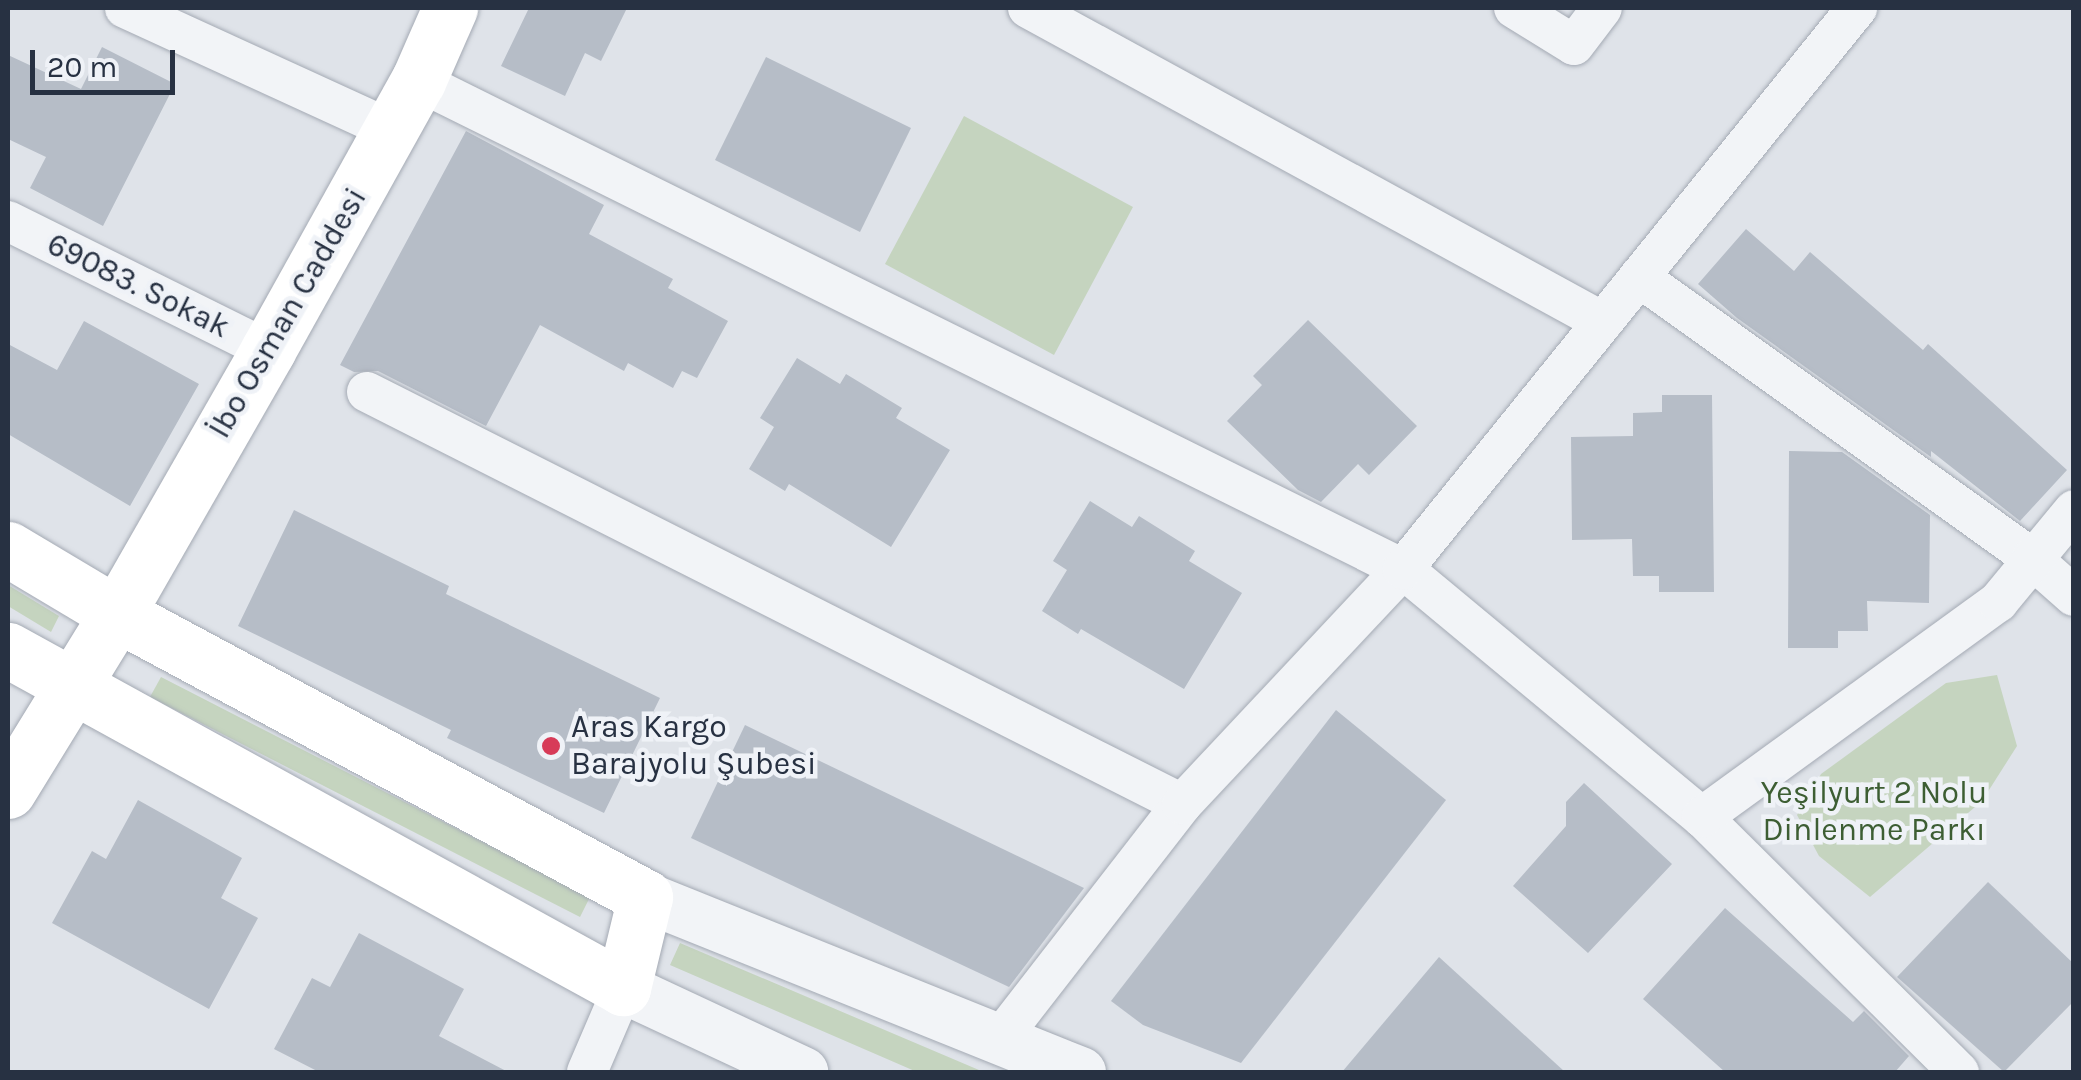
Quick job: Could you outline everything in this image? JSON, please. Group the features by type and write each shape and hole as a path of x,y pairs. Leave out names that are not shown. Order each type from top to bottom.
{"main road":[{"name":"İbo Osman Caddesi","path":"8,791 117,614 268,350 392,130 450,8"},
{"path":"8,549 117,614 645,897 623,988 71,689 8,650"}],"street":[{"path":"125,8 392,130"},
{"path":"1028,8 1602,322"},
{"path":"1514,8 1574,45 1602,8"},
{"path":"998,1040 1182,804 1402,570 1857,8"},
{"path":"418,81 1402,570 1702,817 1959,1072"},
{"name":"69083. Sokak","path":"8,221 268,350"},
{"path":"1639,278 2031,558 2074,596"},
{"path":"367,392 1182,804"},
{"path":"1702,817 1998,602 2074,510"},
{"path":"645,897 1081,1072"},
{"path":"587,1072 623,988 803,1072"}],"green space":[{"path":"964,116 1133,207 1054,355 885,264"},
{"path":"8,585 59,616 51,632 8,606"},
{"name":"Yeşilyurt 2 Nolu Dinlenme Parkı","path":"1997,675 2017,746 1982,801 1870,897 1819,856 1797,815 1821,774 1946,683"},
{"path":"161,677 590,897 580,917 150,697"},
{"path":"680,943 984,1072 917,1072 670,965"}],"building":[{"path":"529,8 627,8 601,61 585,53 565,96 501,66"},
{"path":"102,47 175,84 103,226 30,188 46,157 8,139 8,55 81,89"},
{"path":"766,57 911,128 860,232 715,160"},
{"path":"466,131 604,205 589,234 673,279 668,288 728,321 697,378 682,371 673,388 628,363 624,371 540,325 486,426 378,371 354,372 340,365"},
{"path":"1746,229 1794,271 1810,252 1923,350 1928,344 2067,470 2020,521 1931,451 1931,457 1737,318 1698,284"},
{"path":"1308,320 1417,426 1369,475 1358,464 1321,502 1298,490 1227,421 1262,385 1253,376"},
{"path":"84,321 199,384 130,506 8,434 8,344 57,370"},
{"path":"797,358 840,384 846,374 902,408 896,418 950,450 891,547 789,484 785,491 749,469 774,427 760,418"},
{"path":"1662,395 1712,395 1714,592 1659,592 1659,576 1633,576 1632,539 1572,540 1571,437 1633,436 1633,413 1662,412"},
{"path":"1789,451 1842,452 1930,515 1929,603 1867,601 1868,631 1838,631 1838,648 1788,648"},
{"path":"1090,501 1132,527 1139,516 1195,551 1189,561 1242,593 1184,689 1042,611 1067,570 1053,561"},
{"path":"294,510 449,586 446,594 660,698 604,813 447,738 451,730 238,626"},
{"path":"1336,710 1446,800 1241,1063 1143,1025 1111,1001"},
{"path":"745,725 1084,888 1009,987 691,838"},
{"path":"1584,783 1672,864 1588,953 1513,886 1566,826 1566,802"},
{"path":"138,800 242,858 221,898 258,918 209,1009 52,923 92,851 106,859"},
{"path":"1988,882 2074,964 2074,1001 2004,1072 1897,977"},
{"path":"1725,908 1853,1022 1864,1011 1909,1056 1895,1072 1725,1072 1643,999"},
{"path":"359,933 464,989 439,1036 508,1072 319,1072 274,1049 312,978 330,987"},
{"path":"1439,957 1565,1072 1342,1072"}],"place":[{"name":"Aras Kargo Barajyolu Şubesi","path":"551,746"}]}
